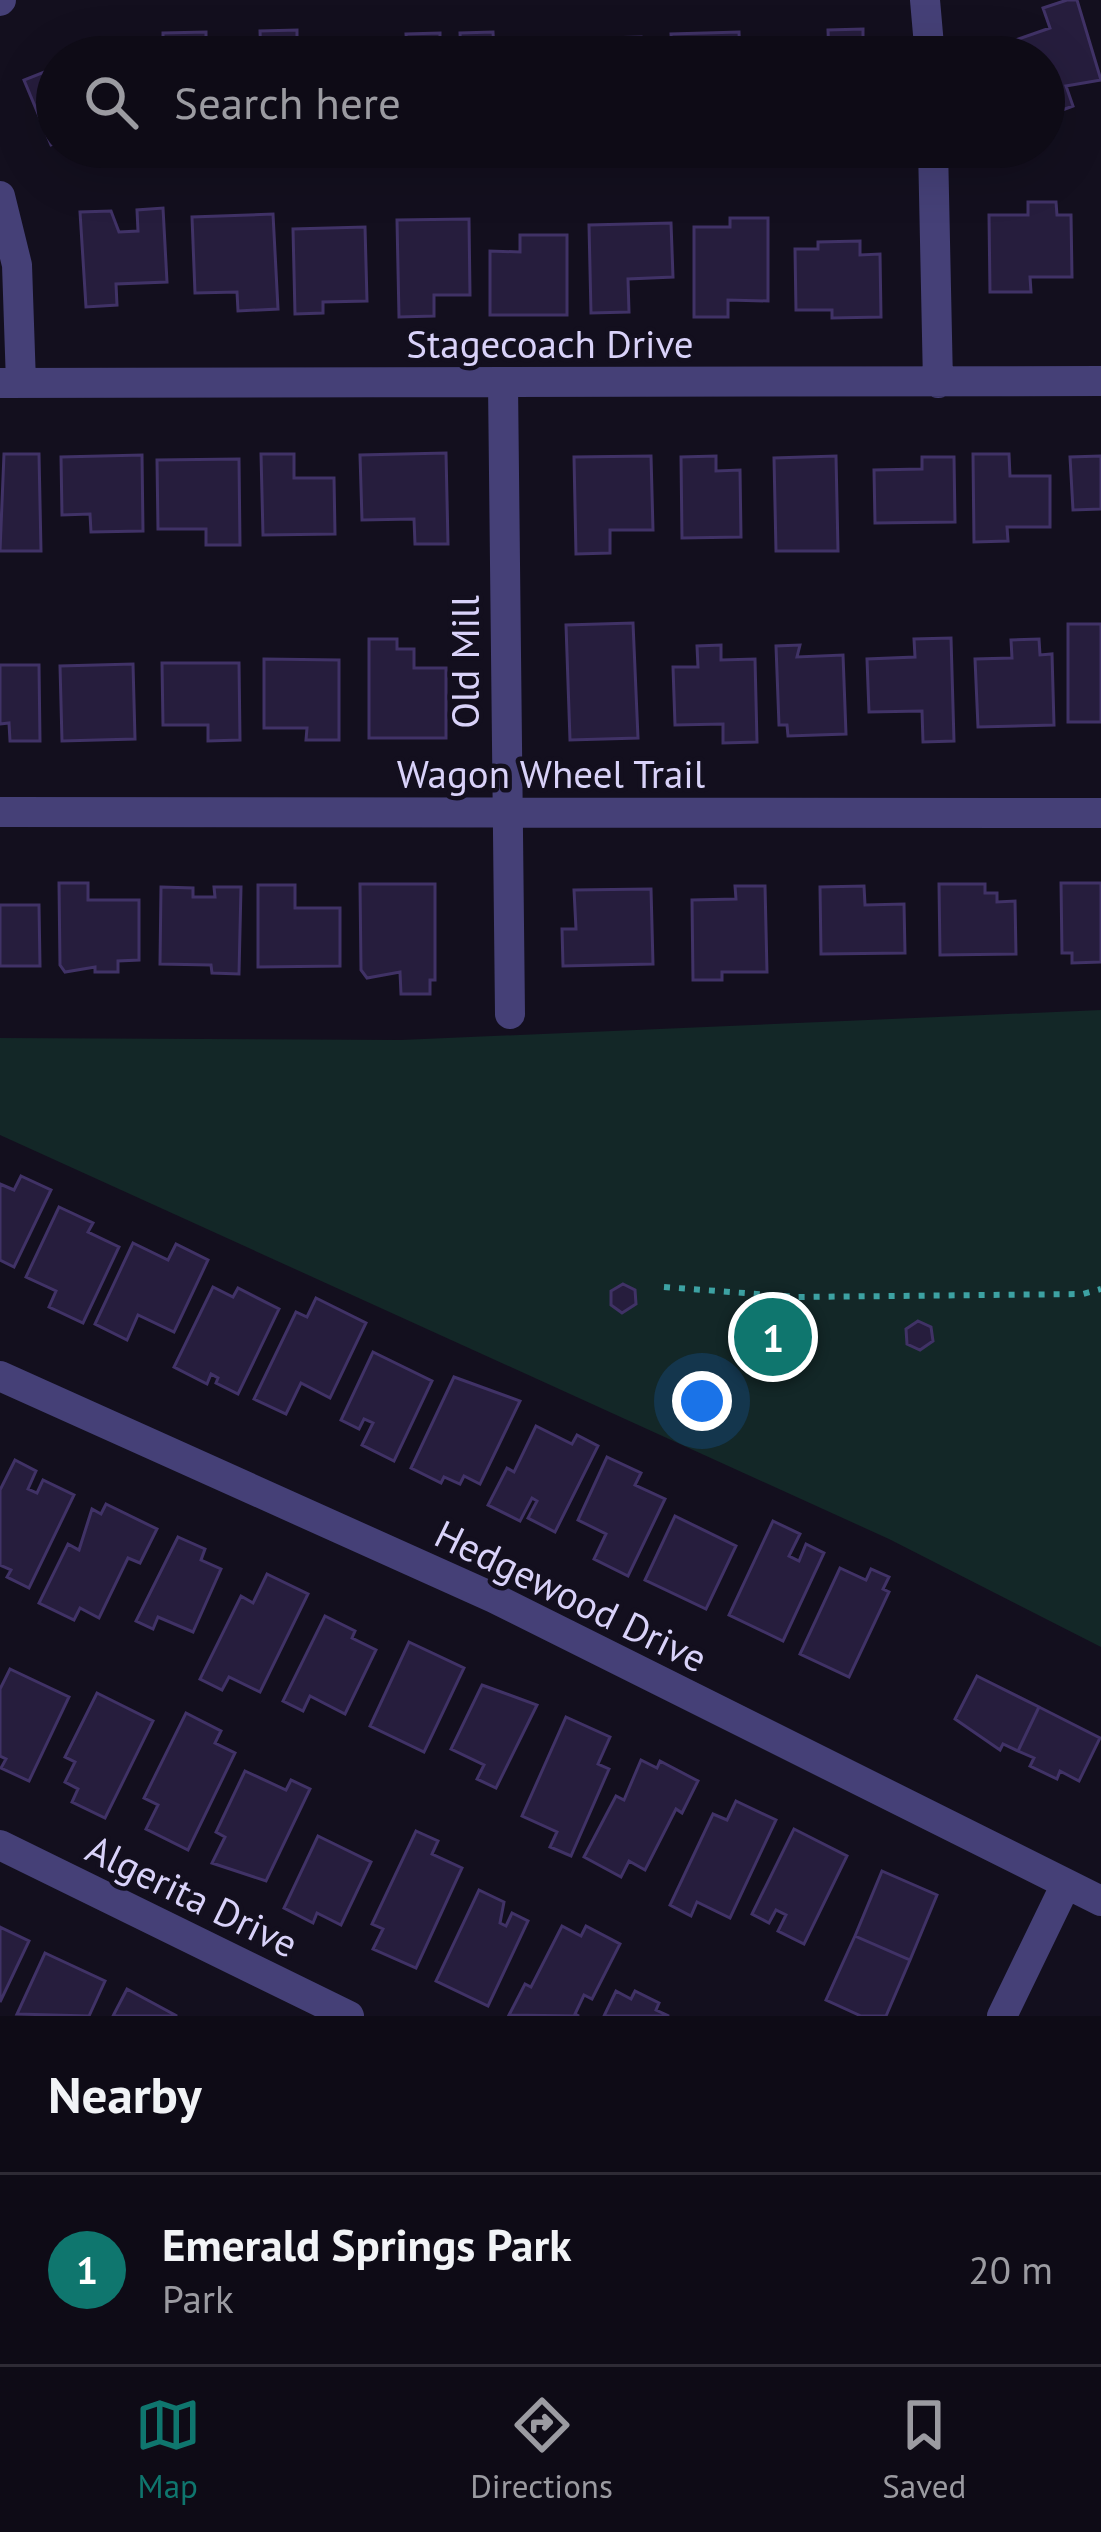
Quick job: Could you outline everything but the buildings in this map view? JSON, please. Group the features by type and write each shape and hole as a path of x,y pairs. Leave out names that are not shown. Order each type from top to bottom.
{"street":[{"path":"925,0 928,36"},
{"path":"933,168 938,383"},
{"path":"0,196 17,265 11,383"},
{"name":"Stagecoach Drive","path":"11,383 1101,381"},
{"name":"Old Mill","path":"503,383 509,1014"},
{"name":"Wagon Wheel Trail","path":"0,812 1101,813"},
{"name":"Hedgewood Drive","path":"0,1376 494,1598 1101,1901"},
{"name":"Algerita Drive","path":"0,1845 349,2016"},
{"path":"1002,2016 1066,1884"}],"path":[{"path":"664,1287 797,1297 1083,1294 1101,1289"}],"green space":[{"path":"1101,1010 1101,1647 889,1539 0,1135 0,1038 401,1040"}],"place":[{"name":"Emerald Springs Park","path":"773,1337"}]}
